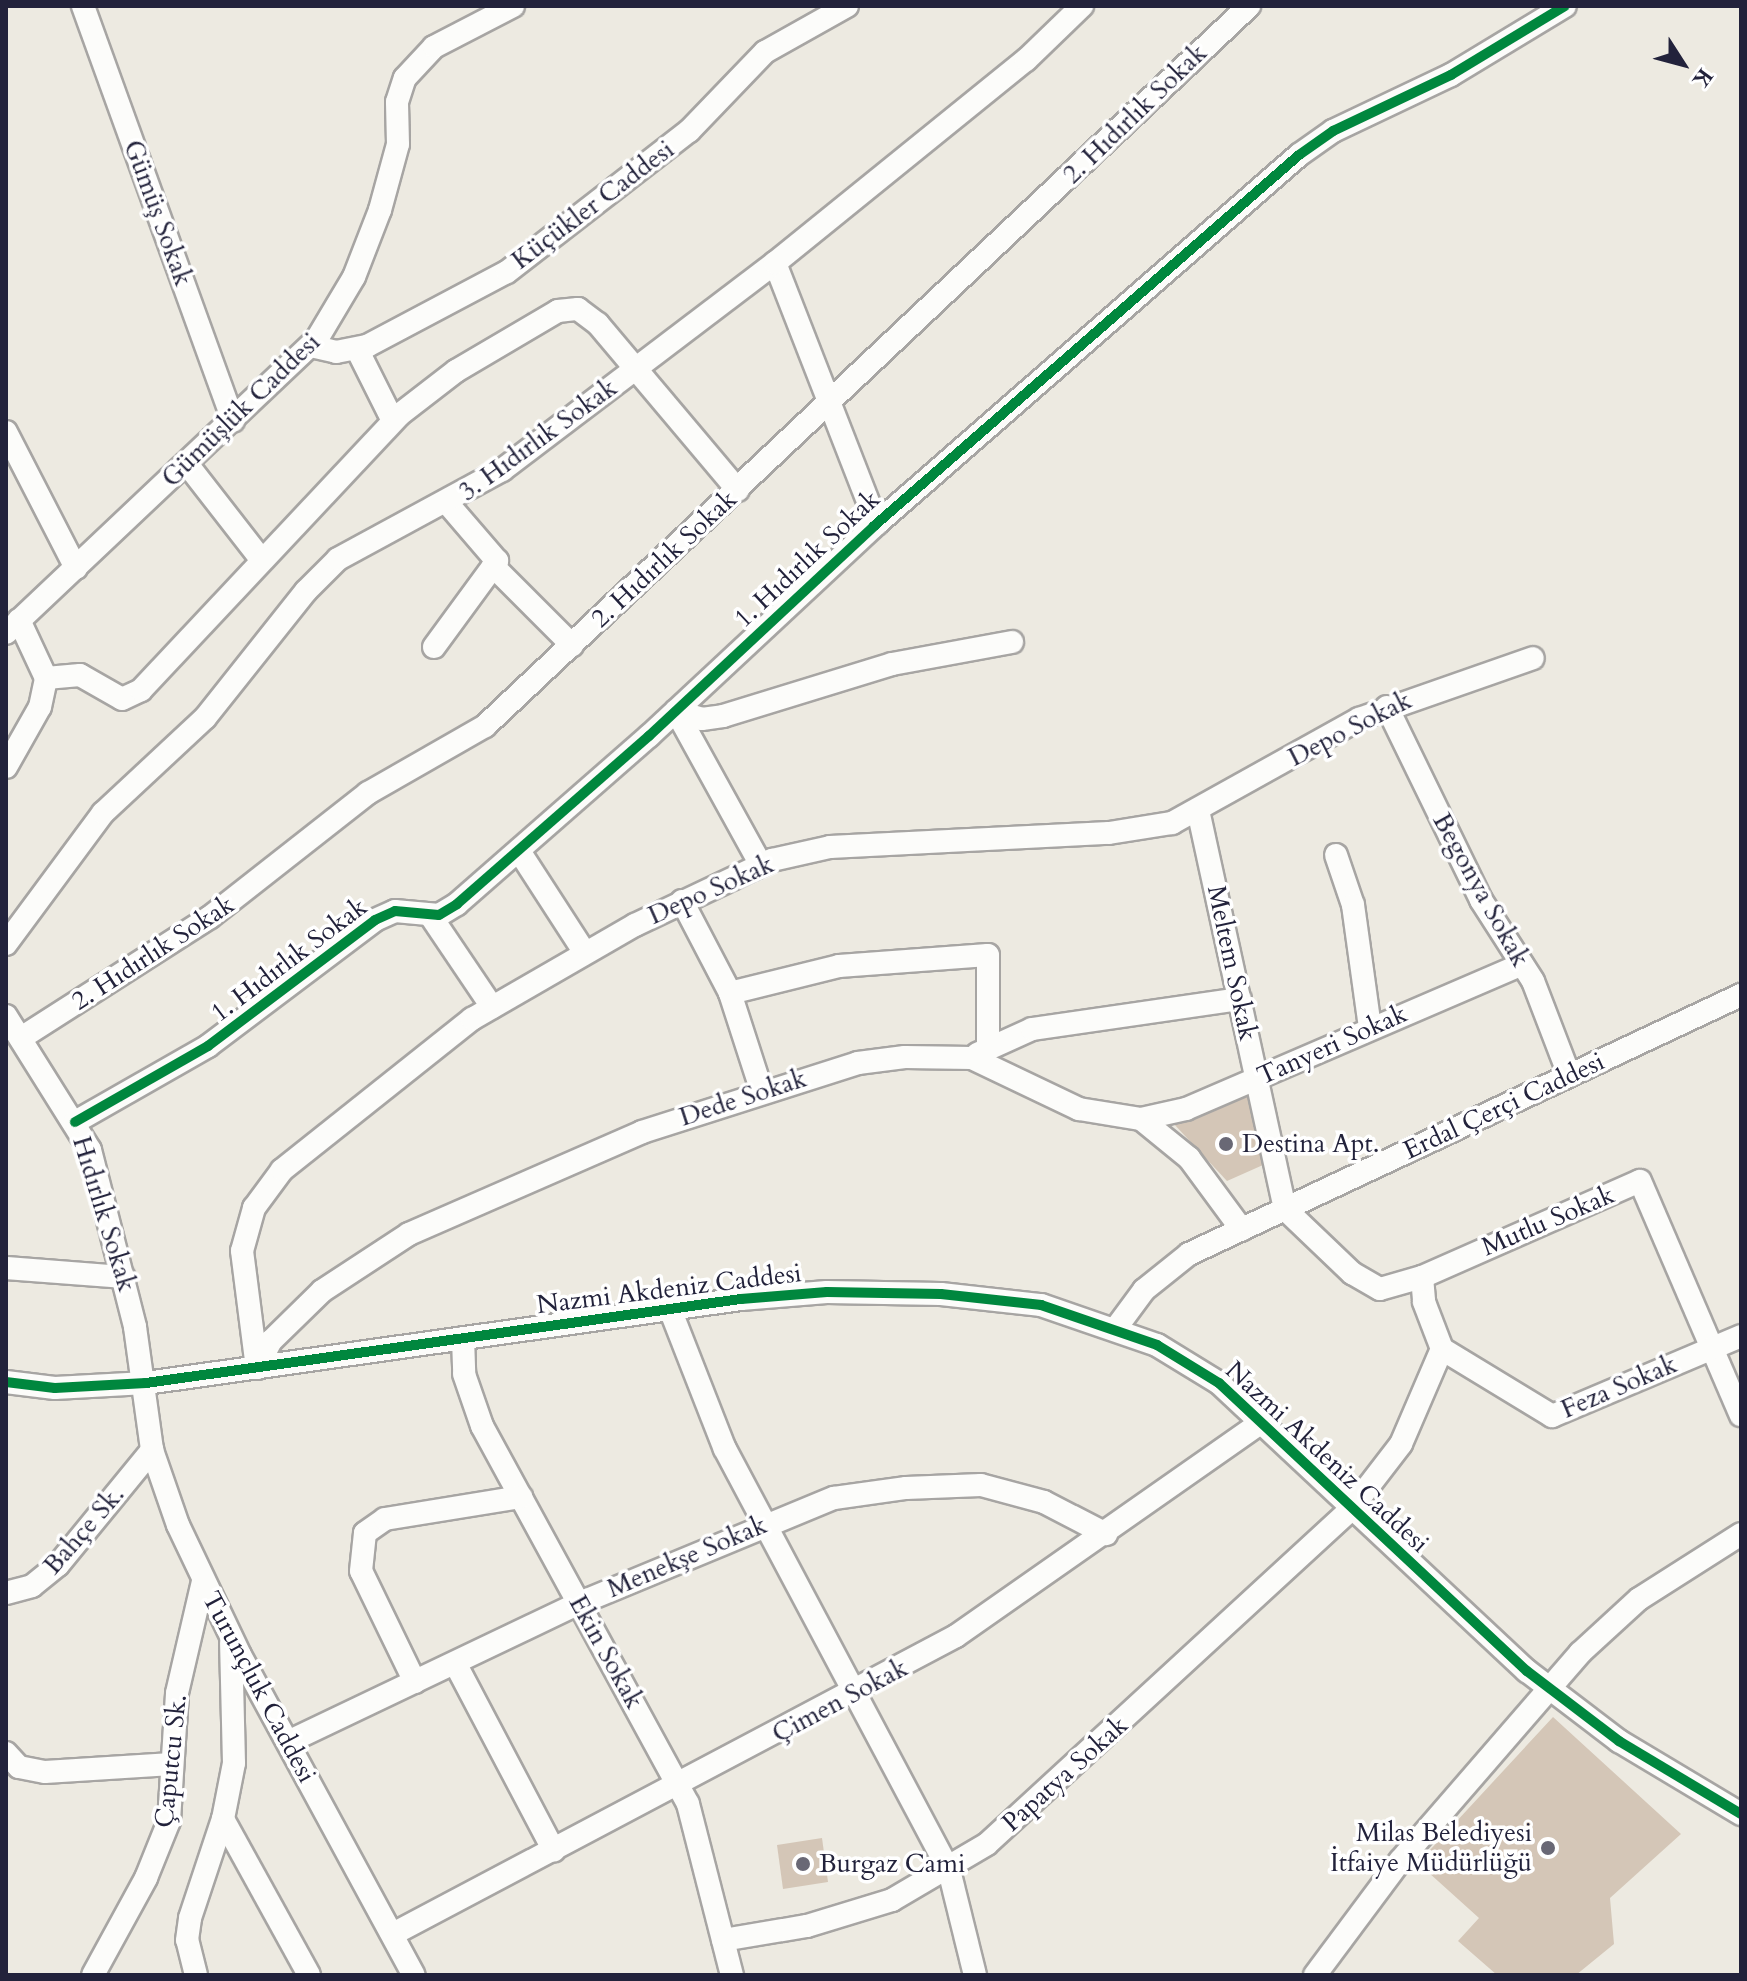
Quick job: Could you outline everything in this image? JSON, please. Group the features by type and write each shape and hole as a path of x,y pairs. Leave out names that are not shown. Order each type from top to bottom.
{"street":[{"name":"Gümüş Sokak","path":"83,6 233,421"},
{"name":"3. Hıdırlık Sokak","path":"6,944 103,813 205,718 325,572 367,541 448,504 502,470 775,263 1026,60 1082,6"},
{"name":"1. Hıdırlık Sokak","path":"75,1122 232,1030 375,920 395,911 430,915 449,910 676,711 877,524 1319,139 1451,75 1565,6"},
{"name":"Küçükler Caddesi","path":"311,346 336,352 357,349 405,328 535,253 689,131 765,52 841,7"},
{"name":"Gümüşlük Caddesi","path":"13,626 311,346 348,289 380,210 398,144 397,102 405,78 434,47 504,8"},
{"name":"2. Hıdırlık Sokak","path":"21,1038 210,917 368,793 485,726 830,404 1238,10"},
{"path":"775,263 877,524"},
{"path":"46,678 80,675 117,698 133,695 170,663 261,559 393,421 456,371 526,327 568,308 586,312 738,490"},
{"path":"357,349 393,421"},
{"path":"6,432 76,568"},
{"path":"187,464 261,559"},
{"path":"434,647 497,561 448,504"},
{"path":"493,566 572,645"},
{"path":"6,767 40,707 46,678 13,626"},
{"path":"676,711 702,719 723,716 892,664 1012,642"},
{"name":"Depo Sokak","path":"257,1368 242,1251 254,1208 295,1156 433,1046 492,1007 585,953 682,901 761,865 830,847 1147,829 1198,810 1387,707 1533,658"},
{"name":"Begonya Sokak","path":"1387,707 1458,855 1544,1007 1569,1075"},
{"path":"676,711 761,865"},
{"name":"Meltem Sokak","path":"1198,810 1285,1209"},
{"path":"519,851 585,953"},
{"path":"1336,855 1353,905 1370,1027"},
{"path":"682,901 730,993 762,1092"},
{"path":"430,915 492,1007"},
{"path":"730,993 839,966 988,955 980,1053 1032,1029 1240,999"},
{"name":"Tanyeri Sokak","path":"1141,1119 1176,1113 1522,964"},
{"name":"Erdal Çerçi Caddesi","path":"1116,1328 1163,1273 1242,1230 1741,995"},
{"name":"Hıdırlık Sokak","path":"6,1016 90,1150 98,1196 124,1277 141,1384"},
{"name":"Dede Sokak","path":"257,1368 271,1341 291,1320 375,1252 642,1132 858,1063 980,1053 1079,1109 1141,1119 1189,1158 1242,1230"},
{"name":"Mutlu Sokak","path":"1285,1209 1352,1273 1380,1289 1422,1277 1640,1181 1741,1415"},
{"path":"6,1268 124,1277"},
{"path":"1351,1509 1401,1444 1442,1349 1424,1302 1422,1277"},
{"name":"Nazmi Akdeniz Caddesi","path":"6,1382 55,1388 141,1384 670,1309 827,1292 928,1293 1041,1305 1116,1328 1190,1363 1219,1383 1351,1509 1551,1690 1619,1741 1741,1814"},
{"path":"670,1309 704,1403 949,1870 975,1975"},
{"path":"1712,1348 1741,1336"},
{"name":"Ekin Sokak","path":"463,1338 470,1398 680,1786 732,1975"},
{"name":"Feza Sokak","path":"1442,1349 1552,1416 1712,1348"},
{"name":"Turunçluk Caddesi","path":"141,1384 152,1450 203,1581 414,1975"},
{"name":"Çimen Sokak","path":"393,1934 854,1694 1006,1605 1260,1423"},
{"name":"Bahçe Sk.","path":"6,1593 32,1586 58,1565 152,1450"},
{"name":"Menekşe Sokak","path":"288,1742 580,1603 765,1524 845,1496 968,1485 1044,1502 1106,1534"},
{"path":"415,1682 361,1571 365,1533 385,1519 521,1497"},
{"name":"Papatya Sokak","path":"723,1940 846,1915 892,1900 949,1870 1007,1827 1351,1509"},
{"path":"1315,1975 1400,1861 1580,1653 1639,1599 1741,1534"},
{"name":"Çaputcu Sk.","path":"93,1975 160,1847 169,1821 177,1693 203,1581"},
{"path":"196,1975 187,1940 190,1918 223,1819 234,1763 231,1638"},
{"path":"455,1663 554,1851"},
{"path":"6,1753 19,1767 45,1772 172,1764"},
{"path":"223,1819 309,1975"}],"building":[{"name":"Destina Apt.","path":"1251,1090 1263,1165 1227,1181 1173,1123"},
{"name":"Milas Belediyesi İtfaiye Müdürlüğü","path":"1553,1717 1681,1834 1610,1898 1614,1944 1576,1975 1497,1975 1458,1941 1479,1918 1418,1863"},
{"name":"Burgaz Cami","path":"822,1838 828,1882 783,1889 777,1845"}],"cycle path":[{"path":"75,1122 208,1046 375,920 395,911 439,915 457,904 649,736 874,526 1299,155 1333,131 1451,75 1565,6"},
{"path":"6,1382 55,1388 146,1383 741,1299 827,1292 941,1294 1041,1305 1157,1345 1219,1383 1527,1671 1619,1741 1741,1814"}],"place":[{"name":"Destina Apt.","path":"1226,1144"},
{"name":"Milas Belediyesi İtfaiye Müdürlüğü","path":"1548,1848"},
{"name":"Burgaz Cami","path":"803,1864"}]}
